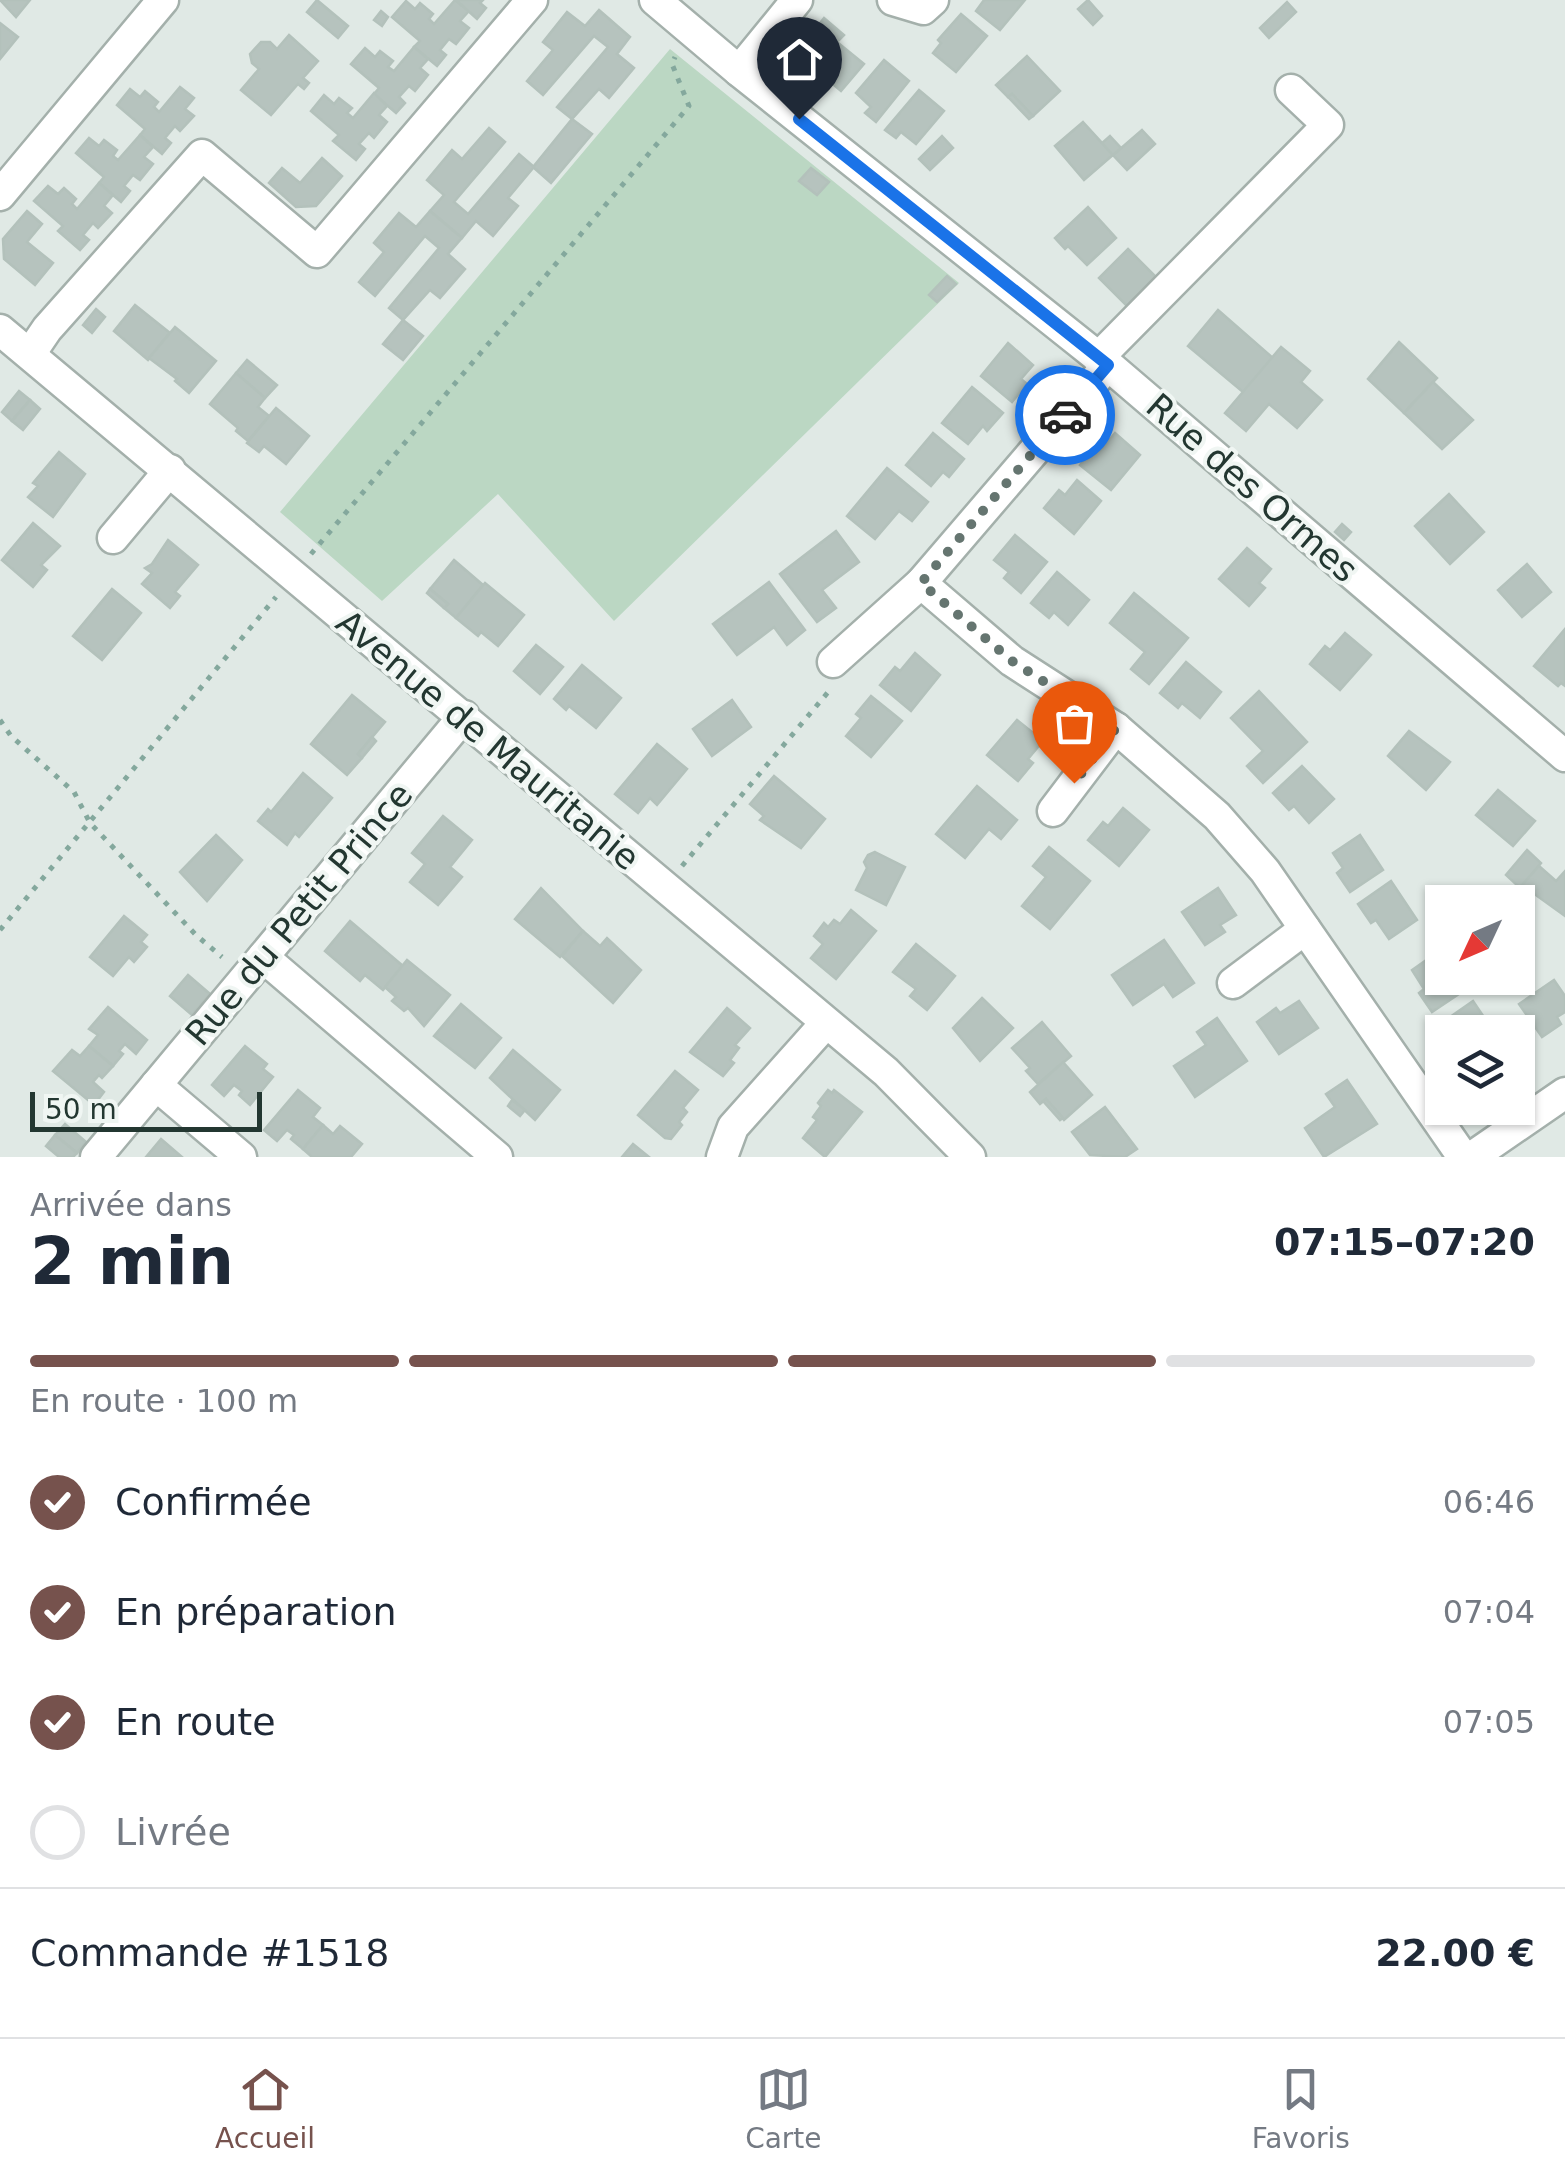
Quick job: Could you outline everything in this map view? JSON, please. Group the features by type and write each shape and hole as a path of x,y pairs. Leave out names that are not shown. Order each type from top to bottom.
{"street":[{"path":"0,196 163,0"},
{"path":"30,354 202,155 317,252 532,0"},
{"name":"Rue des Ormes","path":"655,0 1103,362 1565,756"},
{"path":"739,71 797,0"},
{"path":"893,0 923,10 934,0"},
{"path":"833,662 921,583 1103,362 1328,125 1290,90"},
{"name":"Avenue de Mauritanie","path":"0,330 886,1072 970,1157"},
{"path":"113,538 170,470"},
{"path":"921,583 1012,661 1116,728 1217,816 1265,871 1463,1157"},
{"name":"Rue du Petit Prince","path":"96,1157 464,716"},
{"path":"1052,811 1116,728"},
{"path":"1233,983 1305,929"},
{"path":"255,967 497,1157"},
{"path":"722,1157 733,1128 826,1024"},
{"path":"156,1085 241,1157"},
{"path":"1472,1157 1565,1092"}],"path":[{"path":"0,930 690,106 672,64 694,30"},
{"path":"664,887 828,694 833,662"},
{"path":"0,720 11,736 74,792 90,823 196,936 255,967"}],"green space":[{"path":"670,49 959,283 614,621 498,494 382,601 280,512"}],"building":[{"path":"0,0 30,0 16,17"},
{"path":"317,0 348,26 338,38 307,12"},
{"path":"455,0 469,11 460,21 469,28 456,44 449,39 440,50 446,55 437,66 414,47 420,41 392,17 406,1 415,9 420,3 433,14 429,19 434,24"},
{"path":"456,0 483,0 480,3 486,8 477,19"},
{"path":"984,0 1025,0 1000,30 976,11"},
{"path":"1088,0 1102,16 1093,25 1078,9"},
{"path":"1287,2 1296,12 1269,38 1260,28"},
{"path":"599,10 630,37 617,54 634,68 609,98 599,89 572,119 557,107 608,47 594,36 543,95 527,81 553,50 543,42 567,12 585,26"},
{"path":"381,11 388,17 382,26 374,20"},
{"path":"961,14 987,36 956,72 933,53 941,43 938,40"},
{"path":"824,18 844,35 837,42 864,64 841,91 815,69 827,54 808,38"},
{"path":"0,23 18,37 0,59"},
{"path":"289,35 318,61 303,78 309,83 304,89 298,84 271,115 241,90 259,69 250,54 261,42 270,42 277,49"},
{"path":"414,47 428,59 420,68 428,75 415,91 409,86 399,97 405,103 396,113 374,94 379,88 351,64 365,48 375,57 380,51 393,61 388,67 394,71"},
{"path":"1027,56 1060,91 1033,116 1012,94 1008,97 996,85"},
{"path":"884,60 909,81 876,122 865,113 871,107 856,93"},
{"path":"180,87 194,98 185,109 194,116 180,131 175,126 165,138 171,143 162,154 140,135 145,129 117,105 130,89 140,97 145,91 158,102 154,107 159,112"},
{"path":"919,90 944,111 916,144 901,132 896,138 885,130"},
{"path":"374,93 387,106 379,115 387,122 374,138 369,133 359,144 365,149 356,160 333,141 339,135 311,111 324,95 334,104 339,98 352,108 347,113 353,118"},
{"path":"1012,94 1033,116 1029,119 1008,97"},
{"path":"572,119 592,134 551,183 533,167"},
{"path":"1083,122 1113,155 1084,180 1055,146"},
{"path":"489,128 505,142 454,202 468,214 519,154 534,167 508,198 518,206 493,236 476,221 462,238 430,211 444,195 427,180 452,150 462,159"},
{"path":"1142,130 1155,144 1127,170 1113,155"},
{"path":"140,135 153,147 144,157 153,164 140,180 133,175 124,186 130,191 121,202 99,183 104,177 76,153 89,138 99,146 104,140 117,150 113,156 118,160"},
{"path":"942,136 953,148 930,170 919,159"},
{"path":"1110,136 1121,148 1113,155 1102,143"},
{"path":"322,158 342,176 316,206 296,207 269,183 282,168 300,183"},
{"path":"811,168 829,182 817,195 799,181"},
{"path":"99,183 113,195 104,206 112,213 98,228 93,223 83,235 89,240 80,250 58,231 63,226 34,201 48,186 58,194 64,188 76,199 72,204 77,209"},
{"path":"1088,207 1116,238 1087,265 1055,238"},
{"path":"27,211 42,224 27,242 53,263 35,285 4,259 3,239"},
{"path":"430,211 462,238 448,254 465,269 440,298 430,290 403,320 389,308 439,248 425,236 375,296 359,282 384,252 374,243 399,213 416,227"},
{"path":"1128,249 1159,280 1130,309 1099,278"},
{"path":"947,276 956,284 937,302 929,295"},
{"path":"135,305 170,333 148,360 114,331"},
{"path":"96,309 105,317 92,333 83,325"},
{"path":"1218,310 1273,358 1243,392 1188,346"},
{"path":"403,320 423,336 403,360 383,344"},
{"path":"175,327 216,361 189,393 149,358"},
{"path":"1399,342 1437,378 1404,413 1368,379"},
{"path":"1008,343 1033,365 1021,379 1027,384 1012,402 981,376"},
{"path":"1281,347 1310,371 1301,382 1322,400 1297,428 1269,404 1246,431 1225,413"},
{"path":"247,360 277,385 265,398 236,373"},
{"path":"236,373 265,398 258,407 269,416 248,441 210,404"},
{"path":"1433,382 1473,420 1442,449 1404,413"},
{"path":"972,387 1003,413 987,431 983,426 968,444 942,423"},
{"path":"19,391 30,400 12,421 2,412"},
{"path":"30,400 40,409 23,430 12,421"},
{"path":"276,408 309,436 286,464 264,446 259,452 247,443"},
{"path":"933,433 964,459 949,477 943,472 931,486 906,465"},
{"path":"1115,433 1140,455 1111,490 1080,465 1095,446 1100,451"},
{"path":"59,452 85,474 53,517 28,497 38,486 33,483"},
{"path":"887,468 928,502 912,521 899,511 875,539 847,516"},
{"path":"1077,480 1101,501 1074,534 1044,508 1059,490 1065,495"},
{"path":"1449,494 1484,532 1450,564 1415,526"},
{"path":"33,523 60,546 41,565 47,570 33,587 2,560"},
{"path":"1342,524 1351,532 1344,540 1335,532"},
{"path":"836,531 859,562 822,590 836,608 817,622 780,574"},
{"path":"1015,535 1047,562 1021,593 1004,578 1009,572 994,560"},
{"path":"168,540 198,565 175,592 180,596 170,608 142,584 152,573 145,568"},
{"path":"1247,548 1271,569 1259,583 1265,588 1249,606 1219,579"},
{"path":"454,560 483,585 456,618 444,608 448,604 430,589"},
{"path":"1527,564 1551,592 1522,617 1498,590"},
{"path":"1057,572 1089,600 1068,625 1054,612 1049,618 1031,603"},
{"path":"769,582 805,630 787,645 774,627 737,655 713,624"},
{"path":"485,583 524,615 498,646 456,618"},
{"path":"112,589 141,613 102,660 73,636"},
{"path":"430,589 448,604 444,608 427,593"},
{"path":"1134,593 1188,638 1149,684 1131,669 1145,652 1110,623"},
{"path":"1565,629 1565,686 1558,686 1534,666"},
{"path":"1345,633 1371,655 1340,690 1310,664 1325,646 1330,650"},
{"path":"536,645 563,667 540,694 514,671"},
{"path":"915,653 940,675 911,711 880,685 895,667 900,671"},
{"path":"1186,662 1221,692 1200,718 1182,703 1178,708 1160,693"},
{"path":"582,665 621,698 596,728 554,699"},
{"path":"1259,691 1307,742 1263,783 1247,766 1263,751 1231,718"},
{"path":"352,695 385,722 358,754 362,758 347,775 311,744"},
{"path":"871,696 902,721 871,757 846,736 861,718 856,714"},
{"path":"732,700 751,727 712,756 693,729"},
{"path":"1017,720 1043,741 1028,759 1033,763 1018,781 987,755"},
{"path":"1409,731 1450,762 1426,790 1388,756"},
{"path":"372,737 376,741 362,758 358,754"},
{"path":"657,744 687,769 657,805 650,798 638,813 615,794"},
{"path":"1302,766 1334,799 1309,823 1294,806 1289,810 1273,793"},
{"path":"303,773 332,798 299,837 295,833 287,845 258,821 268,809 271,812"},
{"path":"774,776 825,819 801,848 760,820 764,816 750,804"},
{"path":"977,786 1017,820 1001,839 989,829 965,858 936,834"},
{"path":"1498,790 1535,821 1513,846 1476,815"},
{"path":"1123,808 1149,830 1119,866 1088,840 1103,822 1108,826"},
{"path":"443,816 472,840 450,867 462,877 438,905 410,882 425,864 412,853"},
{"path":"216,835 242,860 207,901 180,872"},
{"path":"1360,835 1383,870 1350,892 1337,873 1343,868 1333,853"},
{"path":"1049,847 1090,881 1050,929 1022,906 1046,877 1033,866"},
{"path":"1527,850 1541,863 1523,885 1506,875"},
{"path":"875,852 905,867 886,905 856,890 867,868 864,862"},
{"path":"1539,866 1556,881 1565,871 1565,916 1535,894 1535,885 1522,885"},
{"path":"1391,881 1417,920 1389,939 1358,904"},
{"path":"541,888 583,931 560,957 515,919"},
{"path":"1218,888 1236,915 1220,925 1225,932 1205,945 1182,912"},
{"path":"851,910 876,931 836,979 811,958 823,944 814,936 824,923 828,927 834,920 840,924"},
{"path":"124,916 147,935 141,942 147,947 134,962 129,957 113,976 90,957"},
{"path":"350,921 403,966 383,990 365,975 360,981 325,951"},
{"path":"583,931 600,946 607,938 641,970 613,1003 562,956"},
{"path":"1164,940 1194,983 1173,997 1164,984 1133,1005 1112,975"},
{"path":"916,944 955,976 927,1010 910,996 916,989 893,972"},
{"path":"407,960 450,995 424,1026 408,1008 404,1011 392,1001 396,997 385,987"},
{"path":"1425,961 1425,995 1458,995 1432,1012 1419,993 1424,989 1412,970"},
{"path":"188,975 210,994 192,1015 170,996"},
{"path":"1554,980 1565,996 1565,1012 1557,1017 1561,1024 1542,1037 1535,1027 1535,1015 1527,1015 1519,1004"},
{"path":"982,998 1013,1028 980,1061 953,1028"},
{"path":"1299,1001 1318,1028 1279,1054 1257,1022 1276,1008 1280,1013"},
{"path":"1473,1001 1482,1015 1453,1015"},
{"path":"461,1004 501,1038 475,1068 434,1036"},
{"path":"108,1007 147,1040 136,1054 125,1044 119,1051 123,1054 113,1066 89,1046 98,1035 89,1029"},
{"path":"727,1008 750,1028 735,1045 739,1048 730,1060 734,1063 723,1076 690,1052"},
{"path":"1217,1018 1247,1061 1195,1097 1174,1066 1206,1045 1197,1032"},
{"path":"1042,1022 1071,1056 1038,1084 1012,1048"},
{"path":"89,1046 113,1066 93,1082 104,1092 94,1105 53,1071 72,1050 80,1056"},
{"path":"245,1046 267,1064 263,1069 273,1077 250,1105 234,1085 224,1096 212,1085"},
{"path":"513,1050 560,1090 535,1120 490,1078"},
{"path":"1063,1062 1092,1095 1064,1120 1046,1099 1040,1104 1030,1092"},
{"path":"675,1071 698,1090 683,1108 687,1112 679,1122 682,1125 671,1139 638,1115"},
{"path":"1347,1080 1377,1124 1324,1157 1305,1128 1335,1107 1326,1094"},
{"path":"298,1090 320,1108 313,1117 323,1125 303,1149 287,1130 277,1141 264,1130"},
{"path":"828,1090 834,1090 862,1112 825,1157 803,1138 817,1120 813,1117 821,1106 818,1103"},
{"path":"1046,1099 1063,1118 1060,1120 1043,1101"},
{"path":"512,1100 525,1110 520,1116 508,1106"},
{"path":"1105,1107 1137,1149 1125,1157 1090,1155 1072,1132"},
{"path":"65,1124 86,1142 77,1153 55,1135"},
{"path":"323,1125 333,1134 340,1126 362,1144 351,1157 312,1157 303,1149"},
{"path":"55,1135 77,1153 73,1157 59,1157 46,1146"},
{"path":"161,1139 182,1157 146,1157"},
{"path":"633,1144 649,1157 622,1157"}],"way so far":[{"path":"1065,415 921,583 1012,661 1116,728 1074,783"}],"route":[{"path":"799,119 1108,365 1065,415"}]}
